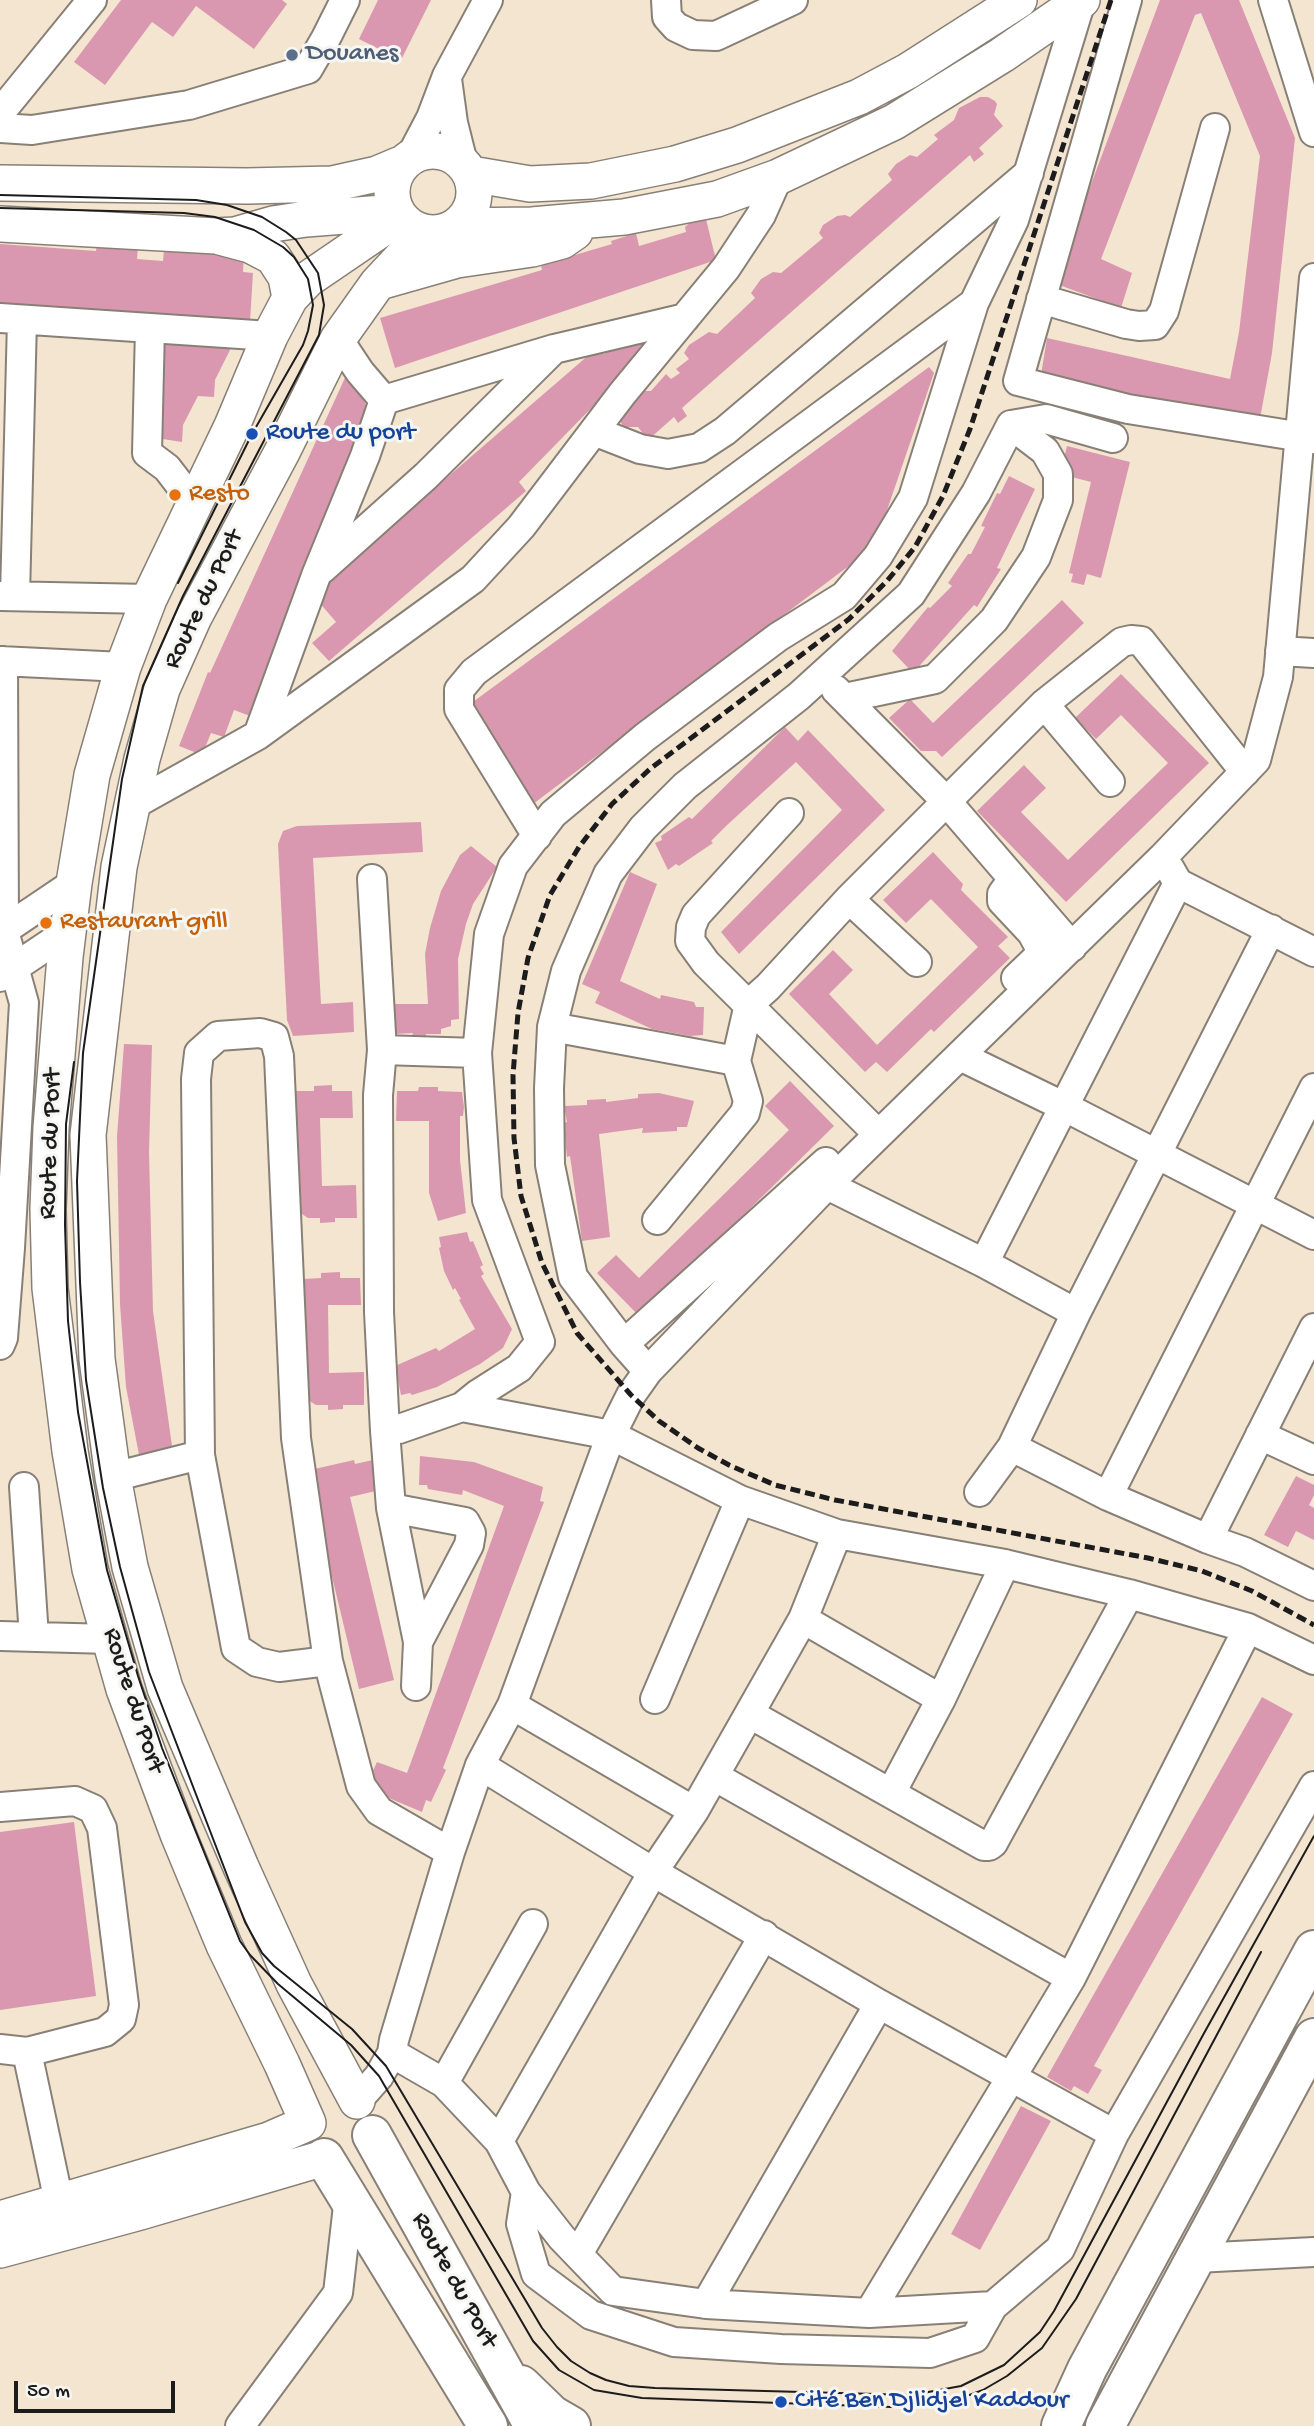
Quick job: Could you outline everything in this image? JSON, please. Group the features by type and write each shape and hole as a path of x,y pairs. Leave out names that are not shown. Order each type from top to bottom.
{"highway":[{"path":"1061,2426 1087,2369 1314,1950"},
{"path":"1105,2426 1314,2038"},
{"name":"Route du Port","path":"364,2118 534,2426"},
{"name":"Route du Port","path":"324,2158 488,2426"},
{"path":"499,2363 552,2415 570,2426"},
{"path":"1031,2426 1044,2418 1087,2369"}],"main road":[{"path":"406,160 394,175 392,201 398,214 419,231 590,222 717,199 778,177 894,122 1002,55 1081,0"},
{"path":"467,168 530,184 561,184 591,181 675,164 712,153 802,121 859,97 908,71 1012,2"},
{"path":"0,183 247,186 332,184 366,177 424,151 438,150 452,154 467,168 474,188 473,202 467,215 444,230"},
{"path":"0,224 216,236 306,219 398,214"},
{"name":"Route du Port","path":"308,2123 277,2052 224,1945 183,1846 124,1689 90,1569 70,1451 50,1288 48,1209 51,1128 57,1041 74,883 92,775 123,667 149,599 290,298 308,279 398,214"},
{"path":"377,284 436,264 532,249 562,241 590,222"},
{"path":"444,230 455,244 476,256"},
{"name":"Route du Port","path":"364,2118 294,1983 241,1867 165,1688 130,1567 113,1478 97,1359 88,1135 119,867 151,723 177,653 338,339 377,284 406,253 444,230"},
{"path":"216,236 250,245 272,257 286,277 290,298"},
{"path":"0,2225 324,2158 334,2161 354,2159 362,2153 364,2118 337,2097 318,2105 308,2123 310,2143 324,2158"},
{"path":"0,2225 59,2202 269,2140 308,2123"}],"street":[{"path":"0,113 92,0"},
{"path":"0,128 32,130 190,105 307,69 327,38 345,0"},
{"path":"406,160 431,118 447,76 488,0"},
{"path":"666,0 667,17 676,27 693,35 716,36 793,0"},
{"path":"385,1430 399,1429 462,1407 519,1368 540,1342 487,1200 477,1054 489,934 513,866 553,814 645,737 778,637 844,596 878,556 913,498 974,303 1014,219 1081,0"},
{"path":"1127,0 1018,381 1128,409 1306,438"},
{"path":"1273,0 1314,132"},
{"path":"447,76 453,123 467,168"},
{"path":"1041,299 1126,324 1155,325 1164,311 1215,128"},
{"path":"594,431 640,449 668,454 699,448 725,431 1029,173"},
{"path":"131,806 258,735 473,579 521,527 622,394 726,268 761,215 778,177"},
{"path":"624,1344 960,1056 1163,858 1256,760 1278,677 1306,438 1314,278"},
{"path":"537,836 459,709 459,690 466,681 485,664 974,303"},
{"path":"384,400 554,349 685,318"},
{"path":"149,599 7,596 11,319 270,336"},
{"path":"150,328 147,453 167,467 194,503"},
{"path":"338,339 360,372 384,400"},
{"path":"317,573 426,477 554,349"},
{"path":"258,735 384,400"},
{"path":"648,1371 573,1277 550,1165 549,1087 552,1027 566,971 608,874 643,828 685,786 799,696 911,594 976,493 1011,425 1046,419 1113,438"},
{"path":"845,698 935,679 994,620 1036,558 1058,500 1058,474 1045,451 1011,425"},
{"path":"657,1220 745,1113 748,1101 736,1061 749,1004 849,899 1044,704 1122,642 1131,639 1141,641 1245,772"},
{"path":"1280,651 1314,653"},
{"path":"0,1345 3,1338 5,1249 24,1003 7,972 2,932 2,661 123,667"},
{"path":"822,675 947,802 1072,947"},
{"path":"1044,704 1110,782"},
{"path":"789,813 696,915 691,927 690,941 706,963 873,1129"},
{"path":"1163,858 1178,883 1314,953"},
{"path":"372,878 382,1049 378,1096 379,1312 385,1430 391,1508 418,1642 416,1686"},
{"path":"364,2118 379,2076 392,2053 450,1852 480,1765 512,1705 611,1435 631,1395 648,1371 827,1185 873,1129 1039,956 1039,946 1032,933 1002,901 1002,894 1013,879"},
{"path":"2,932 74,883"},
{"path":"984,1263 1178,883"},
{"path":"849,899 917,962"},
{"path":"979,1492 1012,1447 1076,1313 1271,929"},
{"path":"7,972 69,931"},
{"path":"552,1027 736,1061"},
{"path":"328,1661 279,1667 257,1662 236,1648 200,1455 196,1079 199,1054 218,1036 260,1033 274,1037 279,1056 296,1438 328,1661 362,1786 379,1811 450,1852"},
{"path":"382,1049 477,1054"},
{"path":"960,1056 1314,1235"},
{"path":"1108,1496 1314,1088"},
{"path":"827,1185 984,1263 1076,1313"},
{"path":"1208,1539 1314,1328"},
{"path":"462,1407 611,1435 740,1500 837,1534 1004,1564 1129,1594 1248,1628 1314,1660"},
{"path":"1260,1435 1314,1460"},
{"path":"1012,1447 1108,1496 1245,1552 1314,1586"},
{"path":"113,1478 200,1455"},
{"path":"24,1487 33,1637"},
{"path":"655,1699 740,1500"},
{"path":"391,1508 465,1522 471,1533 469,1545 418,1642"},
{"path":"499,2141 653,1872 694,1811 803,1619 837,1534"},
{"path":"891,1793 941,1699 1004,1564"},
{"path":"750,1714 985,1846 993,1843 1129,1594"},
{"path":"803,1619 941,1699"},
{"path":"869,2312 1071,1979 1248,1628"},
{"path":"0,1636 110,1639"},
{"path":"512,1705 694,1811"},
{"path":"480,1765 653,1872 879,2004 1114,2134"},
{"path":"714,1776 1071,1979"},
{"path":"526,2192 521,2224 536,2274 591,2315 674,2342 781,2349 930,2353 975,2338 993,2306 1060,2249 1114,2134 1314,1786"},
{"path":"0,1807 75,1801 93,1809 102,1828 124,2005 121,2019 105,2032 14,2051 59,2202"},
{"path":"444,2083 533,1924"},
{"path":"578,2255 764,1935"},
{"path":"706,2304 879,2004"},
{"path":"392,2053 444,2083 499,2141 526,2192 578,2255 613,2291 706,2304 869,2312 993,2306"},
{"path":"240,2426 338,2293 349,2197"},
{"path":"1196,2258 1314,2252"}],"building":[{"path":"121,0 282,0 287,4 254,49 196,6 173,37 152,22 105,85 74,62"},
{"path":"378,0 431,0 401,60 359,39"},
{"path":"1160,0 1239,0 1295,138 1272,353 1259,424 1041,375 1047,338 1230,379 1239,332 1260,156 1201,13 1195,15 1101,259 1132,273 1121,308 1054,283"},
{"path":"980,97 995,101 997,104 994,115 1003,126 979,148 984,154 974,162 970,155 682,408 687,416 678,423 674,417 648,440 638,427 624,427 619,420 639,391 651,391 666,374 671,379 680,373 676,369 689,359 684,353 689,345 709,332 717,334 755,298 751,293 761,279 773,272 781,273 823,238 819,233 823,225 837,216 850,217 892,180 888,174 896,164 910,155 917,157 938,139 934,135 954,120 959,108"},
{"path":"704,211 716,260 395,368 380,318 542,270 541,265 612,244 611,241 636,233 639,246 686,232 685,227"},
{"path":"97,243 138,246 137,259 163,261 164,250 244,255 243,272 253,273 250,322 0,304 0,244 96,251"},
{"path":"629,332 652,346 519,482 526,491 329,661 312,643 336,622 312,594 598,347 604,354"},
{"path":"159,342 234,342 215,380 214,397 198,396 183,425 182,442 156,438"},
{"path":"929,367 934,373 884,519 862,556 533,804 466,707"},
{"path":"349,369 366,405 378,410 258,719 234,710 224,737 211,733 202,755 179,746 208,672 210,673"},
{"path":"1067,446 1130,462 1101,578 1087,574 1084,585 1071,582 1073,574 1069,573 1091,482 1060,474"},
{"path":"1009,476 1035,489 997,568 1001,569 977,607 974,605 913,673 892,651 928,607 952,586 948,583 968,554 971,554 985,527 981,526 997,493 1000,494"},
{"path":"1062,600 1084,623 942,757 936,751 921,751 889,718 910,699 933,723"},
{"path":"1121,674 1209,763 1066,902 977,811 1024,765 1046,788 1021,812 1068,860 1168,763 1121,715 1096,739 1075,718"},
{"path":"785,727 798,741 808,730 885,810 739,954 721,932 842,810 796,762 726,826 711,841 713,843 679,866 676,864 668,870 655,843 689,817 692,819"},
{"path":"421,822 423,852 313,858 321,1004 353,1002 354,1032 293,1036 287,1020 278,844 283,831 297,826"},
{"path":"471,846 497,867 473,904 466,924 458,959 459,1019 451,1020 451,1026 441,1029 441,1034 426,1034 426,1038 412,1037 413,1033 395,1034 394,1004 428,1004 425,954 430,928 441,891 460,855"},
{"path":"933,852 963,884 961,890 1008,937 998,946 1010,958 934,1032 931,1029 887,1072 876,1062 865,1072 789,994 833,950 853,970 829,994 877,1045 978,947 931,899 906,923 883,900"},
{"path":"630,872 657,884 620,981 660,999 661,995 694,1002 696,1007 704,1007 703,1035 690,1036 652,1029 595,1003 600,992 582,984"},
{"path":"124,1044 152,1045 149,1152 153,1311 173,1453 140,1460 126,1387 120,1304 117,1136"},
{"path":"790,1081 834,1126 640,1317 597,1273 616,1255 639,1278 789,1130 765,1106"},
{"path":"332,1085 332,1091 352,1091 353,1118 320,1118 322,1186 356,1185 357,1218 335,1218 335,1222 320,1223 320,1218 308,1218 290,1206 289,1103 296,1091 314,1091 314,1086"},
{"path":"419,1087 438,1087 438,1091 462,1092 464,1107 463,1116 460,1116 460,1160 466,1213 438,1221 429,1193 429,1121 396,1121 397,1091 418,1091"},
{"path":"659,1093 694,1101 687,1127 677,1127 677,1131 642,1133 643,1128 599,1134 610,1237 582,1241 570,1156 567,1157 564,1106 587,1105 587,1100 606,1099 606,1102 638,1098 638,1094"},
{"path":"467,1232 483,1265 480,1267 484,1274 481,1276 512,1329 503,1348 480,1364 437,1387 412,1395 401,1395 395,1366 436,1348 439,1351 475,1329 444,1271 439,1248 439,1237"},
{"path":"340,1272 340,1278 360,1278 361,1305 328,1305 329,1373 364,1372 364,1405 343,1405 343,1409 328,1410 328,1405 316,1405 297,1393 296,1290 303,1279 321,1278 321,1273"},
{"path":"420,1456 474,1462 543,1487 540,1501 544,1502 443,1768 446,1770 431,1802 426,1800 422,1812 365,1788 377,1762 407,1773 504,1506 463,1490 462,1495 419,1485"},
{"path":"354,1460 355,1464 373,1460 380,1490 350,1497 394,1680 359,1689 310,1485 310,1470"},
{"path":"1296,1476 1314,1485 1314,1495 1309,1505 1314,1508 1314,1540 1296,1531 1288,1547 1264,1535"},
{"path":"1262,1697 1293,1714 1094,2066 1102,2070 1088,2094 1074,2086 1071,2091 1047,2077"},
{"path":"74,1822 96,1996 0,2010 0,1832"},
{"path":"1021,2106 1051,2121 980,2250 951,2234"}],"tram line":[{"path":"0,195 196,200 227,205 262,217 286,232 296,240 318,273 324,305 319,335 183,596 143,686 122,779 83,1053 77,1181 86,1380 103,1488 120,1567 149,1672 245,1922 262,1953 274,1966 352,2029 386,2066 542,2328 557,2347 571,2361 606,2380 629,2386 655,2388 912,2395 961,2386 1004,2365 1040,2332 1054,2311 1314,1836"},
{"path":"0,208 184,213 215,217 254,230 283,247 294,257 308,279 313,305 303,345 252,434 178,583"},
{"path":"74,1062 66,1124 65,1225 68,1321 78,1412 107,1570 162,1748 240,1941 278,1984 351,2045 379,2076 533,2341 559,2370 594,2390 642,2398 891,2407 953,2401 983,2390 1007,2376 1042,2348 1076,2299 1261,1952"}],"railway":[{"path":"1111,0 970,429 943,496 915,547 887,581 849,619 650,769 612,804 579,847 550,895 528,958 518,1013 513,1075 514,1138 521,1196 542,1263 577,1333 631,1395 659,1421 698,1448 729,1465 775,1485 835,1500 1148,1558 1202,1571 1252,1591 1314,1625"}],"place":[{"name":"Douanes","path":"292,55"},
{"name":"Route du port","path":"252,434"},
{"name":"Resto","path":"175,495"},
{"name":"Restaurant grill","path":"46,923"},
{"name":"Cité Ben Djlidjel Kaddour","path":"781,2402"}]}
